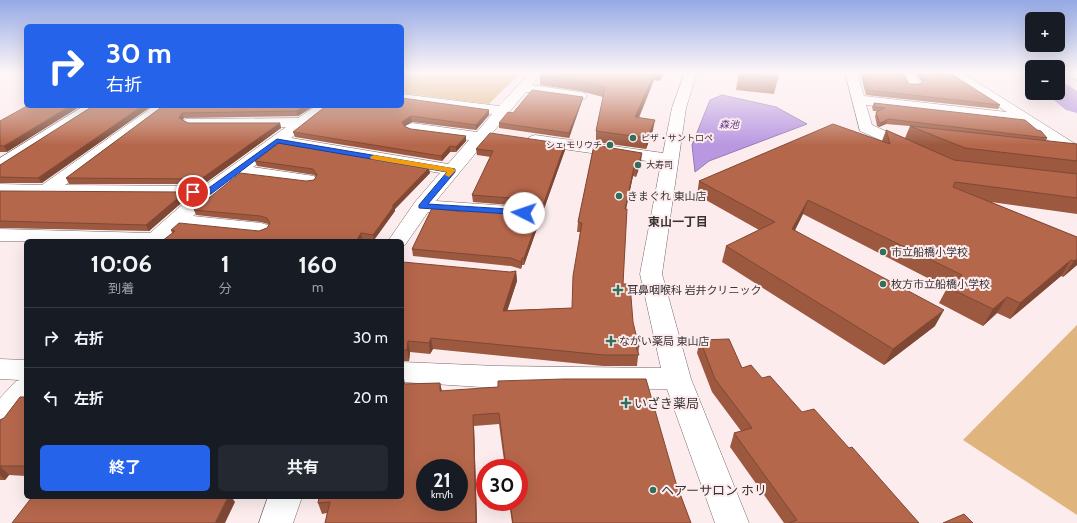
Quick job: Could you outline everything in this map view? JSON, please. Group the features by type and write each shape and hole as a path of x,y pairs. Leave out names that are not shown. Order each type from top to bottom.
{"street":[{"path":"399,239 422,206 452,170 496,135 503,111 515,96"},
{"path":"683,96 679,108 651,274 677,379 732,523"},
{"path":"857,96 865,128"},
{"path":"992,96 1077,152"},
{"path":"404,98 503,111"},
{"path":"858,100 1028,119"},
{"path":"0,165 91,108"},
{"path":"47,190 161,108"},
{"path":"155,239 208,192 322,108"},
{"path":"190,122 302,123"},
{"path":"412,128 496,135 671,159"},
{"path":"865,128 912,133"},
{"path":"865,128 927,155"},
{"path":"277,141 452,170"},
{"path":"1046,148 1077,152"},
{"path":"238,170 308,180"},
{"path":"0,190 208,192"},
{"path":"422,206 524,213"},
{"path":"176,220 261,229"},
{"path":"0,235 123,239"},
{"path":"0,369 24,370"},
{"path":"404,372 497,377 677,379"},
{"path":"0,418 24,391"},
{"path":"276,523 284,499"}],"shaded area":[{"path":"429,96 497,96 489,104"},
{"path":"1077,325 1077,515 963,440"}],"water":[{"name":"森池","path":"719,96 728,96 776,107 807,124 709,161 695,172 692,145 710,100"}],"building":[{"path":"527,96 583,97 569,133 499,123 508,112 513,113"},
{"path":"603,96 644,96 635,117 655,120 647,138 596,131"},
{"path":"924,96 987,96 1000,105"},
{"path":"404,98 489,110 476,125 411,116 402,122 405,127 411,129 466,136 456,147 450,146 441,156 293,132 323,108 404,108"},
{"path":"874,103 1025,120 1037,130 1041,131 1047,138 888,119 881,123 879,122 876,112 885,108 875,107"},
{"path":"24,108 67,108 4,146 0,146 0,121"},
{"path":"90,108 139,108 38,178 0,177 0,165"},
{"path":"160,108 301,108 296,111 182,113 179,118 188,123 280,123 201,179 66,178"},
{"path":"833,124 890,144 886,130 954,160 1077,174 1077,198 955,182 953,187 1077,237 1077,259 1074,261 1071,260 1020,303 1007,297 993,309 947,287 962,275 808,200 792,229 944,310 893,349 726,246 775,222 699,181"},
{"path":"910,126 1077,144 1077,161 965,148"},
{"path":"490,133 565,144 524,258 522,258 521,262 511,258 412,249 432,208 465,212 466,209 524,214 532,211 535,205 531,201 524,199 472,195 493,151 476,149"},
{"path":"279,143 429,168 392,206 394,206 373,235 361,233 357,239 165,239 175,231 171,230 179,223 259,231 267,228 270,223 267,218 260,216 194,210 240,173 306,181 314,180 317,175 313,169 255,161"},
{"path":"594,145 642,153 637,168 634,167 625,209 627,209 623,284 630,284 633,322 639,347 636,347 639,355 604,355 431,338 429,343 408,341 407,350 404,350 404,262 510,272 516,271 503,311 572,308 573,276 582,223 578,222"},
{"path":"0,191 185,192 146,225 0,221"},
{"path":"729,339 742,368 751,365 762,378 770,376 802,412 814,409 849,448 852,447 919,523 789,523 797,520 734,433 752,428 715,379 700,340"},
{"path":"646,379 676,483 691,523 513,523 511,511 528,511 528,459 505,459 499,413 473,415 476,523 325,523 330,502 318,503 319,499 404,499 404,384 440,383 440,391 498,387 498,381"},
{"path":"20,397 24,397 24,466 0,466 0,420 4,418"},
{"path":"30,499 227,499 215,523 12,523"},
{"path":"964,514 973,523 943,523"}],"waterway":[{"path":"1066,96 1077,104"}],"slow traffic":[{"path":"374,157 452,170 449,175"}],"place":[{"name":"ピザ・サントロペ","path":"633,138"},
{"name":"シェ モリウチ","path":"610,145"},
{"name":"大寿司","path":"638,165"},
{"name":"きまぐれ 東山店","path":"619,196"},
{"name":"市立船橋小学校","path":"883,252"},
{"name":"枚方市立船橋小学校","path":"883,284"},
{"name":"耳鼻咽喉科 岩井クリニック","path":"618,290"},
{"name":"ながい薬局 東山店","path":"611,341"},
{"name":"いざき薬局","path":"626,403"},
{"name":"ヘアーサロン ホリ","path":"653,490"}],"district":[{"name":"東山一丁目","path":"678,222"}],"route":[{"path":"193,192 208,192 277,141 452,170 422,206 524,213"}]}
